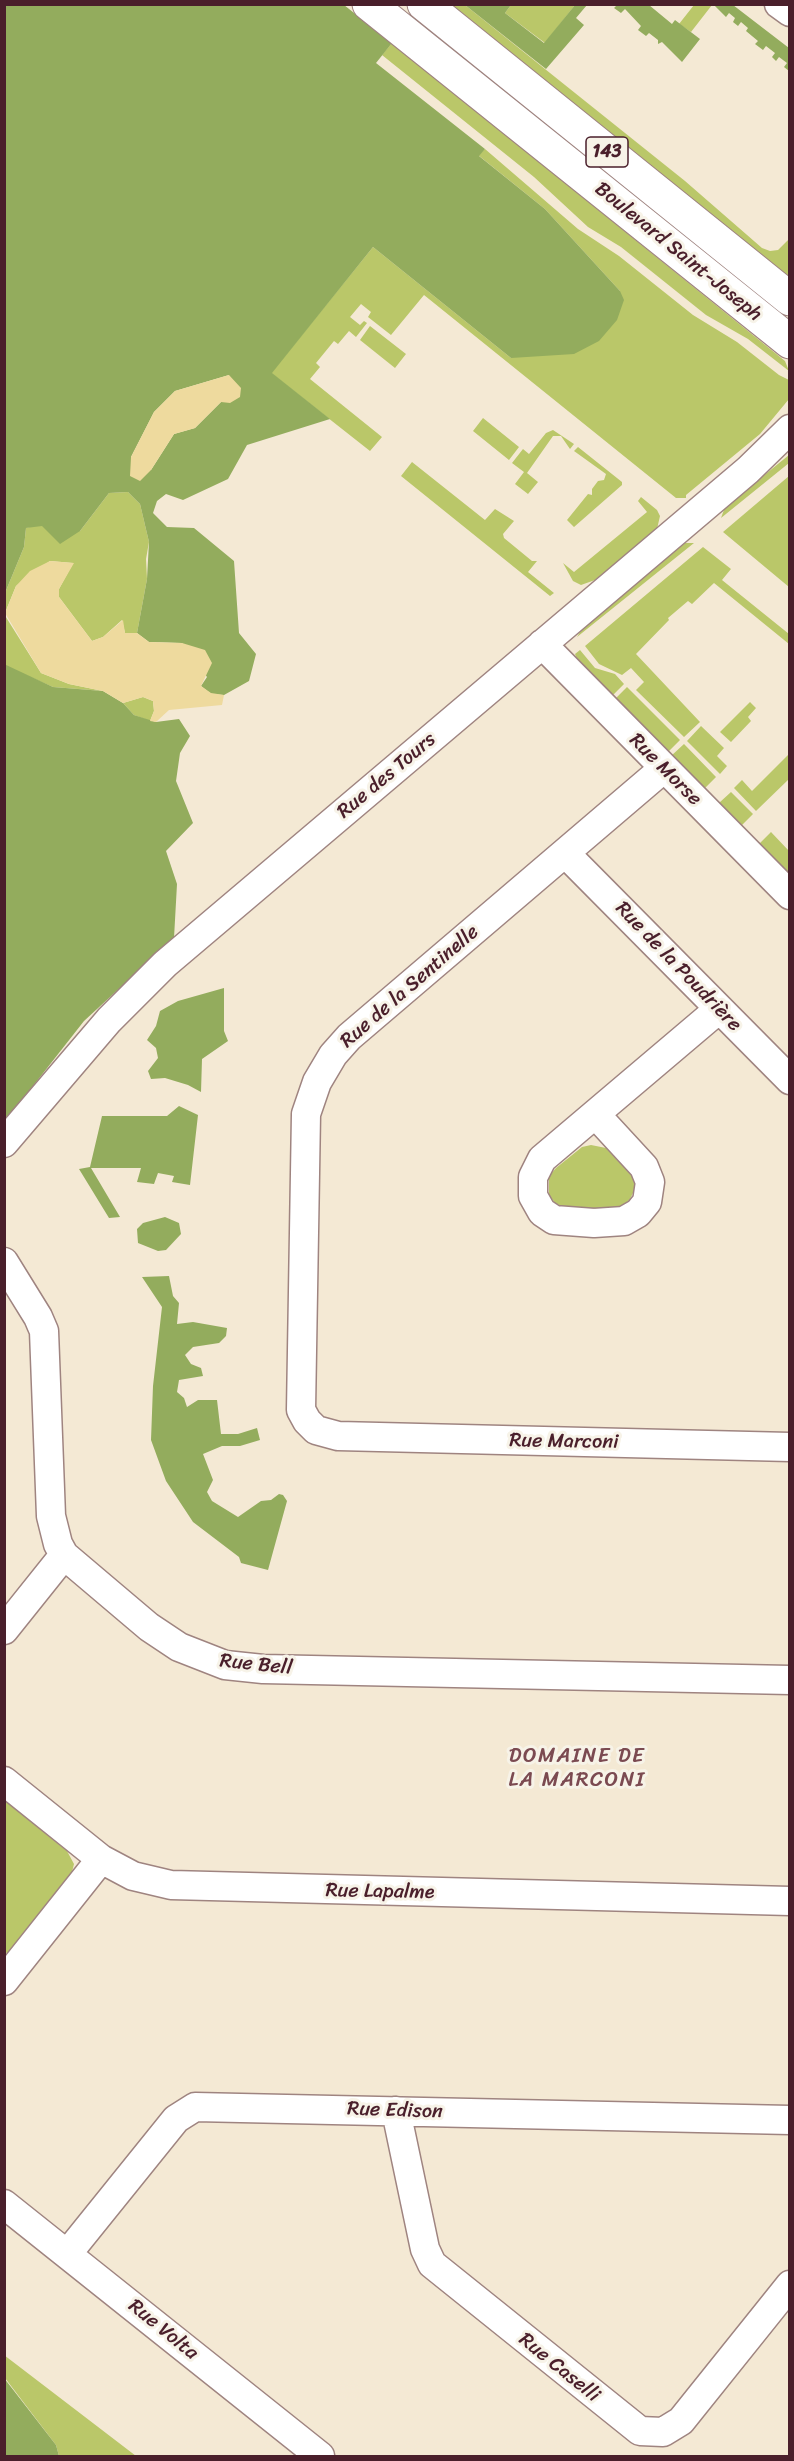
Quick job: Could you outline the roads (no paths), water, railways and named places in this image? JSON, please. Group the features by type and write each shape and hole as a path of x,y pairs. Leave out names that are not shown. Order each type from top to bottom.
{"main road":[{"name":"Boulevard Saint-Joseph","path":"369,4 789,342"},
{"name":"Boulevard Saint-Joseph","path":"424,4 789,299"}],"street":[{"path":"779,4 789,12"},
{"name":"Rue des Tours","path":"4,1143 109,1020 165,964 748,470 789,429"},
{"name":"Rue Morse","path":"542,644 789,896"},
{"name":"Rue de la Sentinelle","path":"338,1436 322,1433 311,1426 303,1416 300,1402 306,1113 310,1096 333,1055 349,1037 663,769"},
{"name":"Rue de la Poudrière","path":"566,854 789,1080"},
{"path":"597,1116 719,1009"},
{"path":"4,1262 43,1326 51,1516 56,1537 64,1555 4,1630"},
{"name":"Rue Marconi","path":"338,1436 789,1447"},
{"name":"Rue Bell","path":"64,1555 163,1637 191,1653 225,1665 263,1669 789,1680"},
{"name":"Rue Lapalme","path":"4,1781 101,1859 133,1876 187,1887 789,1901"},
{"path":"4,1981 101,1859"},
{"name":"Rue Edison","path":"68,2253 176,2119 195,2107 789,2120"},
{"name":"Rue Caselli","path":"396,2111 429,2260 440,2272 640,2431 663,2432 681,2421 789,2285"},
{"name":"Rue Volta","path":"4,2204 320,2457"}],"district":[{"name":"DOMAINE DE LA MARCONI","path":"577,1769"}]}
